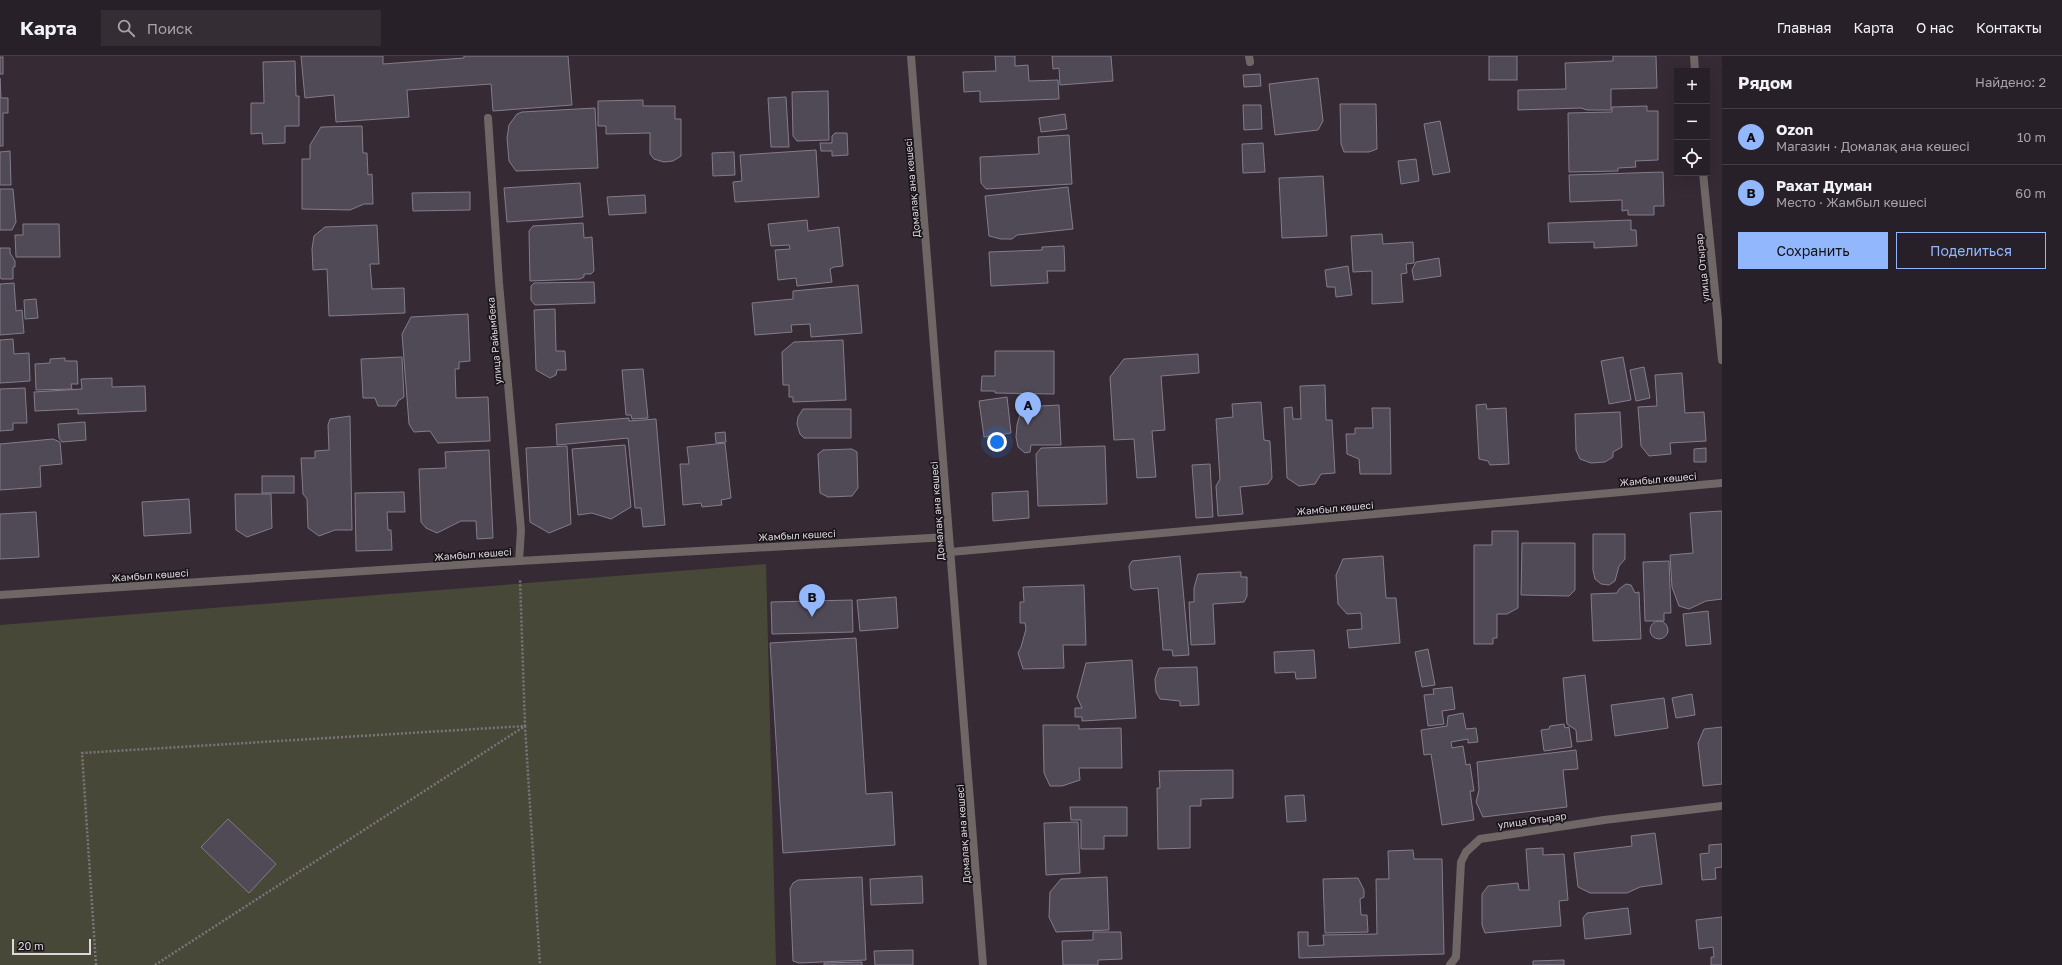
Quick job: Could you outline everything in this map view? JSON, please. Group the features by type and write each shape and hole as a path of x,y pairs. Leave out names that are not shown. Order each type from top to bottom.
{"street":[{"name":"Домалақ ана көшесі","path":"911,56 983,965"},
{"path":"1694,56 1695,68"},
{"name":"улица Райымбека","path":"488,118 499,283 521,530 519,561"},
{"name":"улица Отырар","path":"1703,176 1722,360"},
{"name":"Жамбыл көшесі","path":"950,552 1722,483"},
{"name":"Жамбыл көшесі","path":"0,595 519,561 948,537"},
{"name":"улица Отырар","path":"1450,965 1456,957 1461,862 1466,852 1480,839 1597,821 1722,806"}],"path":[{"path":"519,561 525,726 540,965"},
{"path":"96,965 82,753 525,726"},
{"path":"155,965 525,726"}],"green space":[{"path":"766,564 776,965 0,965 0,625"}],"building":[{"path":"301,56 383,56 383,64 464,58 464,56 568,56 572,105 493,111 491,84 407,90 409,117 336,122 334,95 305,98"},
{"path":"995,56 1015,56 1015,66 1028,65 1029,81 1058,80 1059,99 980,102 980,91 964,92 963,72 996,71"},
{"path":"1052,56 1111,56 1113,81 1060,85 1059,68 1053,69"},
{"path":"1489,56 1517,56 1517,80 1489,80"},
{"path":"1613,56 1656,56 1657,88 1611,89 1611,110 1587,110 1581,108 1518,110 1518,90 1566,89 1565,63 1613,61"},
{"path":"0,57 3,57 3,74 0,74"},
{"path":"295,61 296,96 299,96 299,126 285,126 285,143 263,144 262,133 251,134 251,103 264,103 263,62"},
{"path":"1260,74 1261,86 1244,87 1243,75"},
{"path":"0,78 1,98 8,98 8,113 3,113 3,146 0,146"},
{"path":"1318,78 1323,121 1318,130 1275,135 1269,84"},
{"path":"828,91 829,140 797,141 793,136 792,92"},
{"path":"786,97 789,147 771,147 768,98"},
{"path":"643,100 643,106 675,106 675,119 681,119 681,156 673,161 664,162 654,159 650,154 650,133 606,134 606,126 598,126 598,101"},
{"path":"1340,104 1376,104 1377,149 1369,152 1344,152 1341,144"},
{"path":"1243,105 1261,105 1262,129 1244,130"},
{"path":"1647,106 1647,111 1658,111 1658,160 1635,161 1636,167 1618,168 1618,171 1569,172 1568,113 1612,112 1612,107"},
{"path":"595,108 598,168 516,171 509,161 507,138 509,125 517,114 522,112"},
{"path":"1065,114 1067,129 1041,132 1039,118"},
{"path":"1440,121 1450,172 1433,175 1424,124"},
{"path":"362,126 363,153 367,153 368,175 372,174 373,204 364,204 350,210 302,209 302,159 310,159 310,145 321,127"},
{"path":"835,133 847,133 848,155 832,156 832,151 821,151 820,143 832,143 832,136"},
{"path":"1069,135 1072,184 986,189 981,183 980,157 1039,154 1038,137"},
{"path":"1263,143 1265,172 1243,173 1242,144"},
{"path":"816,150 819,197 735,202 733,182 742,181 740,155"},
{"path":"10,151 11,185 0,185 0,152"},
{"path":"734,152 735,175 713,176 712,153"},
{"path":"1416,159 1419,181 1401,184 1398,161"},
{"path":"1663,172 1664,206 1654,206 1654,215 1628,215 1628,210 1622,211 1622,200 1570,202 1569,175"},
{"path":"1323,176 1327,236 1282,238 1279,178"},
{"path":"580,183 583,217 507,222 504,188"},
{"path":"1068,187 1073,229 1017,235 1012,239 1001,239 989,236 985,196"},
{"path":"0,189 13,189 16,222 12,230 0,230"},
{"path":"470,192 470,210 413,211 412,193"},
{"path":"645,195 646,213 609,215 607,197"},
{"path":"807,220 808,231 839,227 843,266 830,269 832,282 797,286 796,278 778,280 775,250 790,249 789,245 771,246 768,224"},
{"path":"1631,220 1631,230 1636,230 1637,246 1594,248 1594,242 1549,243 1548,223"},
{"path":"583,223 584,238 592,237 594,271 591,274 584,274 584,277 580,279 530,281 529,231 533,226"},
{"path":"23,224 59,224 60,257 16,257 15,235 23,235"},
{"path":"377,225 379,264 370,264 372,289 404,288 405,313 329,316 327,269 313,270 312,249 314,236 325,227"},
{"path":"1382,234 1383,244 1413,242 1414,263 1406,264 1407,273 1401,274 1403,302 1372,304 1372,271 1353,272 1351,236"},
{"path":"1064,246 1065,271 1047,271 1048,283 991,286 989,252 1042,250 1042,247"},
{"path":"0,248 10,248 10,253 15,261 15,267 13,267 13,279 1,279 0,277"},
{"path":"1439,258 1441,276 1414,280 1412,270 1416,262"},
{"path":"1348,266 1352,295 1336,297 1335,287 1327,287 1325,270"},
{"path":"594,282 595,303 535,305 531,300 531,286 534,283"},
{"path":"14,283 16,311 22,310 24,333 0,335 0,284"},
{"path":"858,285 862,333 811,337 810,324 791,325 792,332 755,335 752,303 793,299 793,291"},
{"path":"36,299 38,318 25,319 24,300"},
{"path":"555,309 556,351 565,351 566,370 557,370 556,375 550,378 536,370 534,310"},
{"path":"468,314 470,361 459,362 459,369 455,369 456,398 488,397 490,441 438,443 430,431 414,432 409,424 402,334 411,317"},
{"path":"13,339 14,354 29,353 30,381 0,383 0,340"},
{"path":"843,340 846,400 793,402 793,397 789,397 789,385 783,385 782,352 794,342"},
{"path":"995,351 1054,351 1054,394 995,393 995,391 981,391 982,376 995,376"},
{"path":"1198,354 1199,373 1161,376 1165,430 1152,431 1156,477 1137,478 1134,439 1114,440 1110,377 1124,359"},
{"path":"402,357 404,397 398,401 396,406 378,406 375,398 363,398 361,359"},
{"path":"1623,357 1631,400 1609,404 1601,361"},
{"path":"65,358 65,361 77,361 78,384 71,384 72,389 36,390 35,364 50,363 50,359"},
{"path":"1644,367 1650,398 1636,401 1630,370"},
{"path":"643,369 648,418 632,419 631,415 626,415 622,370"},
{"path":"1682,373 1685,413 1704,412 1706,441 1670,443 1671,454 1649,456 1641,446 1638,407 1657,406 1655,375"},
{"path":"112,378 112,387 145,386 146,411 78,414 78,409 35,411 34,392 82,389 81,379"},
{"path":"1325,385 1326,420 1332,420 1335,473 1321,474 1315,484 1299,486 1287,478 1284,408 1292,407 1293,419 1301,419 1300,386"},
{"path":"25,388 27,423 13,423 13,430 0,431 0,389"},
{"path":"1007,397 1011,433 984,437 979,401"},
{"path":"1261,402 1264,440 1270,441 1272,478 1268,484 1240,487 1243,514 1218,516 1216,486 1220,479 1216,419 1233,417 1232,404"},
{"path":"1486,404 1487,409 1506,408 1509,464 1490,465 1488,461 1479,459 1476,405"},
{"path":"1059,405 1061,445 1031,445 1030,452 1025,453 1018,447 1016,437 1017,425 1022,407"},
{"path":"1372,408 1390,408 1391,474 1360,474 1359,459 1347,454 1346,434 1355,434 1355,428 1373,428"},
{"path":"803,409 851,409 851,438 804,438 800,434 797,424 798,417"},
{"path":"1620,412 1622,447 1613,452 1613,457 1605,462 1591,463 1580,459 1576,450 1575,414"},
{"path":"350,416 352,530 335,530 319,536 308,528 307,499 303,494 301,458 315,458 315,451 329,450 328,425 330,419"},
{"path":"629,418 629,421 656,419 665,525 643,527 641,508 635,508 628,438 557,445 556,424"},
{"path":"85,422 86,440 62,442 59,438 58,424"},
{"path":"725,432 726,442 716,443 715,433"},
{"path":"53,439 60,442 62,464 40,466 41,487 0,490 0,444"},
{"path":"725,443 731,498 721,500 722,505 702,507 701,503 683,505 680,464 689,464 687,447"},
{"path":"625,445 631,507 611,519 592,513 578,515 572,449"},
{"path":"567,446 571,524 549,533 530,522 526,448"},
{"path":"1105,446 1107,504 1038,506 1036,454 1041,448"},
{"path":"1706,448 1706,462 1694,462 1694,449"},
{"path":"852,449 857,452 858,488 852,496 828,497 820,493 818,454 823,450"},
{"path":"489,450 493,538 477,539 476,521 461,521 437,533 426,528 421,522 419,469 446,468 445,452"},
{"path":"1210,464 1213,517 1196,518 1192,465"},
{"path":"262,476 294,476 294,493 262,493"},
{"path":"1028,491 1029,518 993,521 992,493"},
{"path":"404,492 405,512 387,512 388,530 391,530 392,550 356,551 355,493"},
{"path":"235,494 271,494 272,528 247,537 236,530"},
{"path":"189,499 191,533 144,536 142,502"},
{"path":"1722,511 1722,599 1706,601 1689,609 1679,606 1672,587 1670,555 1693,553 1690,513"},
{"path":"36,512 39,557 0,559 0,514"},
{"path":"1492,531 1518,531 1518,608 1507,614 1497,614 1497,638 1493,638 1493,644 1474,644 1474,545 1492,545"},
{"path":"1593,534 1625,534 1625,559 1619,566 1615,581 1609,585 1601,584 1595,579 1593,570"},
{"path":"1522,543 1575,543 1575,590 1569,596 1521,595"},
{"path":"1180,556 1189,655 1173,656 1172,650 1163,650 1158,588 1134,590 1131,588 1129,566 1132,561"},
{"path":"1383,556 1386,598 1396,598 1400,643 1349,648 1347,630 1362,629 1361,613 1347,614 1338,604 1336,575 1343,559"},
{"path":"1669,561 1671,613 1664,613 1664,621 1645,621 1643,562"},
{"path":"1241,572 1241,577 1247,577 1247,596 1244,602 1213,604 1215,644 1191,645 1189,602 1194,602 1194,588 1198,574"},
{"path":"1626,584 1631,585 1635,593 1639,592 1641,639 1593,641 1591,594 1617,593 1619,589"},
{"path":"1084,585 1086,645 1063,645 1064,668 1023,669 1018,653 1026,629 1025,623 1020,623 1020,602 1024,602 1023,587"},
{"path":"896,597 898,628 860,631 857,600"},
{"path":"852,600 853,632 772,634 771,602"},
{"path":"1708,611 1711,644 1686,646 1683,614"},
{"path":"1659,621 1665,624 1668,630 1665,636 1659,639 1653,636 1650,630 1653,624"},
{"path":"856,638 866,794 892,792 895,845 783,853 770,643"},
{"path":"1428,649 1435,685 1422,687 1415,652"},
{"path":"1314,650 1316,678 1296,679 1295,672 1275,673 1274,652"},
{"path":"1132,660 1136,718 1082,721 1082,717 1075,717 1075,708 1082,708 1077,697 1086,663"},
{"path":"1197,667 1199,705 1180,706 1180,701 1160,699 1156,692 1155,679 1159,668"},
{"path":"1585,675 1592,740 1577,742 1576,730 1567,724 1563,678"},
{"path":"1452,687 1455,709 1442,711 1444,724 1428,726 1424,695 1434,694 1433,689"},
{"path":"1692,694 1695,715 1676,718 1672,698"},
{"path":"1664,698 1668,728 1615,736 1611,705"},
{"path":"1463,713 1466,729 1476,728 1478,742 1468,743 1468,739 1451,742 1452,748 1463,746 1466,765 1470,764 1474,791 1470,791 1474,820 1442,825 1431,754 1424,755 1421,730 1447,726 1448,716"},
{"path":"1564,724 1565,728 1569,727 1572,747 1544,751 1541,730 1549,729 1550,726"},
{"path":"1043,725 1079,725 1079,729 1121,728 1122,768 1079,768 1080,780 1062,786 1050,786 1044,773"},
{"path":"1722,727 1722,784 1703,786 1698,743 1704,729"},
{"path":"1576,750 1578,769 1563,770 1567,807 1483,817 1476,802 1479,790 1477,762"},
{"path":"1233,770 1233,798 1201,799 1201,806 1190,806 1190,848 1158,849 1157,788 1160,788 1159,771"},
{"path":"1304,795 1306,821 1287,822 1285,796"},
{"path":"1070,807 1127,807 1127,836 1104,836 1104,849 1081,849 1081,820 1071,820"},
{"path":"228,819 276,864 249,893 201,847"},
{"path":"1078,822 1080,873 1046,875 1044,823"},
{"path":"1655,833 1662,884 1640,887 1627,893 1590,893 1578,887 1574,853 1632,846 1631,836"},
{"path":"1722,844 1722,867 1715,868 1716,879 1702,880 1700,854 1709,853 1709,845"},
{"path":"1543,848 1543,855 1564,854 1568,900 1559,901 1561,926 1485,933 1482,925 1482,894 1488,886 1518,883 1519,890 1529,890 1526,849"},
{"path":"1413,850 1414,859 1442,859 1444,954 1299,958 1298,932 1308,932 1308,946 1324,945 1323,935 1377,934 1376,879 1389,879 1388,851"},
{"path":"922,876 923,903 871,905 870,879"},
{"path":"862,877 866,960 799,963 793,961 790,889 793,883 798,880"},
{"path":"1107,877 1109,930 1056,932 1049,917 1050,892 1061,879"},
{"path":"1358,878 1364,890 1364,897 1360,899 1361,915 1367,915 1368,932 1325,933 1323,879"},
{"path":"1628,908 1631,934 1585,939 1583,918 1587,913"},
{"path":"1722,917 1722,965 1711,965 1711,957 1714,957 1713,947 1699,949 1696,920"},
{"path":"1093,932 1121,932 1122,959 1098,960 1098,965 1063,965 1062,941 1093,940"},
{"path":"913,950 913,965 875,965 874,951"},
{"path":"1564,960 1564,965 1533,965 1533,961"},
{"path":"862,962 862,965 824,965 824,963"}],"place":[{"name":"Ozon","path":"1028,425"},
{"name":"Рахат Думан","path":"812,617"}]}
